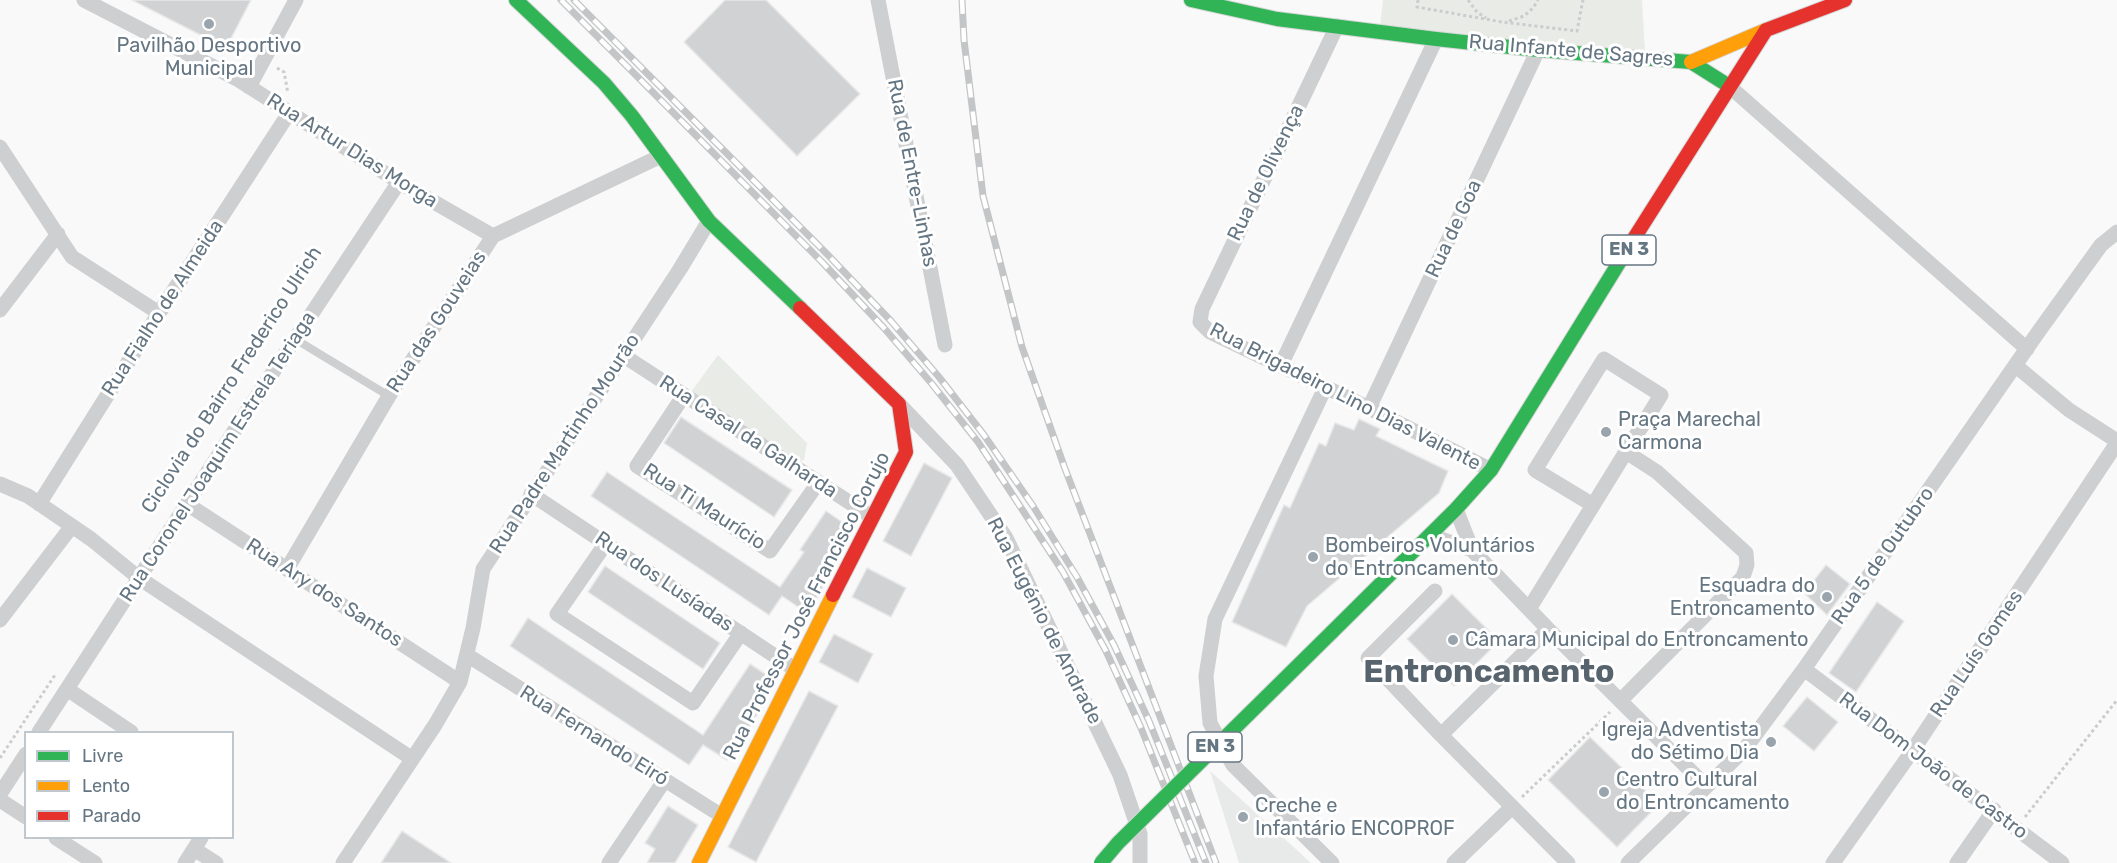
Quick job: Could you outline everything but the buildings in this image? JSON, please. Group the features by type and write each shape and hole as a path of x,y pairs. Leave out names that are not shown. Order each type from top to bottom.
{"street":[{"name":"Rua Artur Dias Morga","path":"84,0 289,106 399,182 493,236"},
{"path":"249,87 296,0"},
{"path":"516,0 604,83 709,221 899,404"},
{"name":"Rua de Entre-Linhas","path":"878,0 945,345"},
{"name":"Rua Infante de Sagres","path":"1191,0 1277,19 1436,39 1691,62 1729,86 2027,349"},
{"path":"1691,62 1845,0"},
{"name":"Rua de Olivença","path":"1200,322 1202,309 1337,26"},
{"name":"EN 3","path":"1101,863 1118,843 1430,535 1491,471 1766,30"},
{"path":"1281,365 1436,39"},
{"name":"Rua de Goa","path":"1369,408 1538,50"},
{"name":"Rua Fialho de Almeida","path":"39,504 289,106"},
{"path":"0,147 72,257 159,313"},
{"name":"Rua das Gouveias","path":"287,569 389,396 493,236 661,156"},
{"name":"Rua Coronel Joaquim Estrela Teriaga","path":"40,731 399,182"},
{"name":"Rua Padre Martinho Mourão","path":"343,863 435,725 460,682 473,628 483,569 624,356 709,221"},
{"name":"Rua 5 de Outubro","path":"1628,863 1744,750 1804,669 2101,245 2117,232"},
{"path":"0,310 57,234"},
{"name":"Rua Brigadeiro Lino Dias Valente","path":"1200,322 1210,332 1369,408 1491,471"},
{"name":"Rua Casal da Galharda","path":"624,356 872,518"},
{"path":"1529,609 1661,395 1604,359 1535,470 1593,505"},
{"path":"2016,366 2069,410 2117,442"},
{"path":"1325,387 1215,619 1206,676 1210,723 1233,765 1332,863"},
{"name":"Rua Ti Maurício","path":"684,395 637,466 770,551 818,483"},
{"name":"Rua Professor José Francisco Corujo","path":"699,863 906,452 899,404"},
{"name":"Rua Eugénio de Andrade","path":"899,404 957,465 1006,538 1120,775 1140,834 1140,863"},
{"name":"Rua Luís Gomes","path":"1833,863 1913,750 2117,442"},
{"path":"1622,700 1743,577 1747,565 1746,553 1657,472 1626,452"},
{"path":"0,484 27,496 72,526 139,578 411,758"},
{"name":"Rua dos Lusíadas","path":"531,494 796,670"},
{"name":"Rua Ary dos Santos","path":"187,504 460,682"},
{"path":"1456,509 1472,550 1706,786"},
{"path":"0,620 72,526"},
{"path":"1430,535 1472,550"},
{"path":"606,543 557,614 693,703 741,633"},
{"path":"1435,591 1368,658 1568,863"},
{"path":"1441,735 1548,629"},
{"name":"Rua Fernando Eiró","path":"466,655 722,816"},
{"name":"Rua Dom João de Castro","path":"1804,669 2062,863"},
{"path":"67,689 130,731"},
{"path":"0,794 24,757"},
{"path":"609,863 664,781"},
{"path":"0,800 24,816"},
{"path":"1454,863 1512,807"},
{"path":"1957,863 1994,810"},
{"path":"59,839 95,863"},
{"path":"185,863 198,843 216,863"}],"lane":[{"path":"295,339 389,396"}],"path":[{"path":"1418,0 1417,7 1502,22 1577,31 1583,0"},
{"path":"1468,0 1477,12 1488,19"},
{"path":"1502,22 1524,16 1538,0"},
{"path":"263,61 284,72 289,106"},
{"path":"0,758 57,673"},
{"path":"1512,807 1622,700"},
{"path":"2017,828 2117,700"}],"shaded area":[{"path":"1383,0 1642,0 1645,53 1380,27"},
{"path":"718,355 807,443 804,460 796,463 691,392"},
{"name":"Creche e Infantário ENCOPROF","path":"1210,771 1311,863 1239,863"}],"railway":[{"path":"561,0 822,262 884,328 978,442 1063,572 1106,651 1141,728 1195,863"},
{"path":"574,0 891,321 984,435 1033,506 1077,577 1114,645 1149,721 1206,863"},
{"path":"962,0 964,40 983,196 1022,347 1064,466 1216,863"}],"traffic: fast":[{"path":"516,0 604,83 632,116 709,221 800,308"},
{"path":"1191,0 1277,19 1436,39 1691,62 1729,86"},
{"path":"1331,633 1456,509 1491,470 1633,240"},
{"path":"1101,863 1118,843 1331,633"}],"traffic: slow":[{"path":"1691,62 1766,30"},
{"path":"699,863 833,595"}],"traffic: jam":[{"path":"1633,240 1766,30 1845,0"},
{"path":"800,308 899,404 906,452 833,595"}],"place":[{"name":"Pavilhão Desportivo Municipal","path":"209,24"},
{"name":"Praça Marechal Carmona","path":"1606,432"},
{"name":"Bombeiros Voluntários do Entroncamento","path":"1313,557"},
{"name":"Esquadra do Entroncamento","path":"1827,597"},
{"name":"Câmara Municipal do Entroncamento","path":"1453,640"},
{"name":"Igreja Adventista do Sétimo Dia","path":"1771,742"},
{"name":"Centro Cultural do Entroncamento","path":"1604,792"},
{"name":"Creche e Infantário ENCOPROF","path":"1243,817"}],"district":[{"name":"Entroncamento","path":"1489,673"}]}
